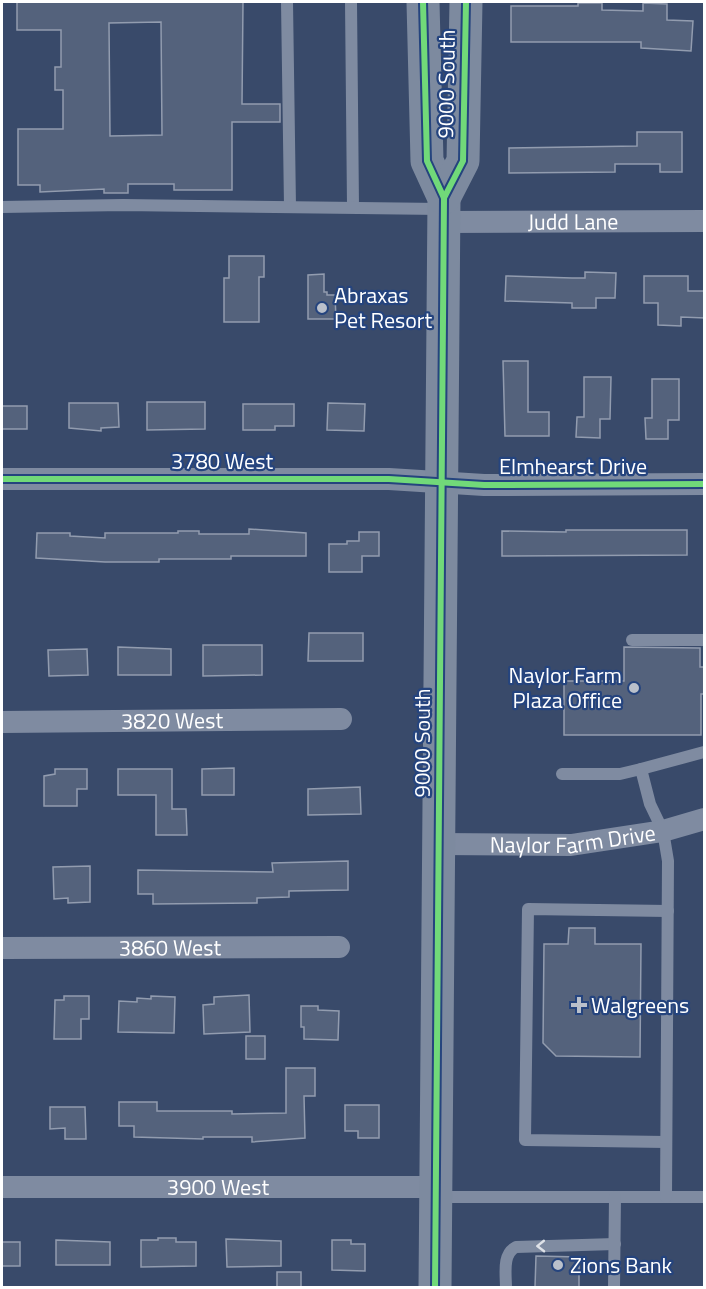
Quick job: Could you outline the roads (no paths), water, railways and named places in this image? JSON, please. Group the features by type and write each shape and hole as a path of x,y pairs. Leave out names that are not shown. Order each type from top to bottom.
{"main road":[{"name":"9000 South","path":"423,2 427,161 444,209 435,1287"},
{"name":"9000 South","path":"444,209 463,161 466,2"}],"street":[{"name":"Judd Lane","path":"444,209 705,221"},
{"name":"3780 West","path":"2,479 389,479 442,482"},
{"name":"Elmhearst Drive","path":"442,482 484,485 705,484"},
{"name":"3820 West","path":"2,722 341,719"},
{"name":"Naylor Farm Drive","path":"439,844 571,845 663,831 705,819"},
{"name":"3860 West","path":"2,948 339,947"},
{"name":"3900 West","path":"2,1187 436,1192"}],"lane":[{"path":"287,2 290,207"},
{"path":"351,2 353,207"},
{"path":"2,207 444,209"},
{"path":"632,640 705,640"},
{"path":"562,774 620,774 705,752"},
{"path":"641,768 650,804 663,831 668,861 666,1197"},
{"path":"666,1142 525,1140 525,1130 528,909 668,911"},
{"path":"436,1192 705,1197"},
{"path":"614,1287 615,1197"},
{"path":"506,1287 507,1258 510,1250 516,1247 615,1244"}],"place":[{"name":"Abraxas Pet Resort","path":"322,308"},
{"name":"Naylor Farm Plaza Office","path":"634,688"},
{"name":"Walgreens","path":"579,1005"},
{"name":"Zions Bank","path":"558,1265"}]}
